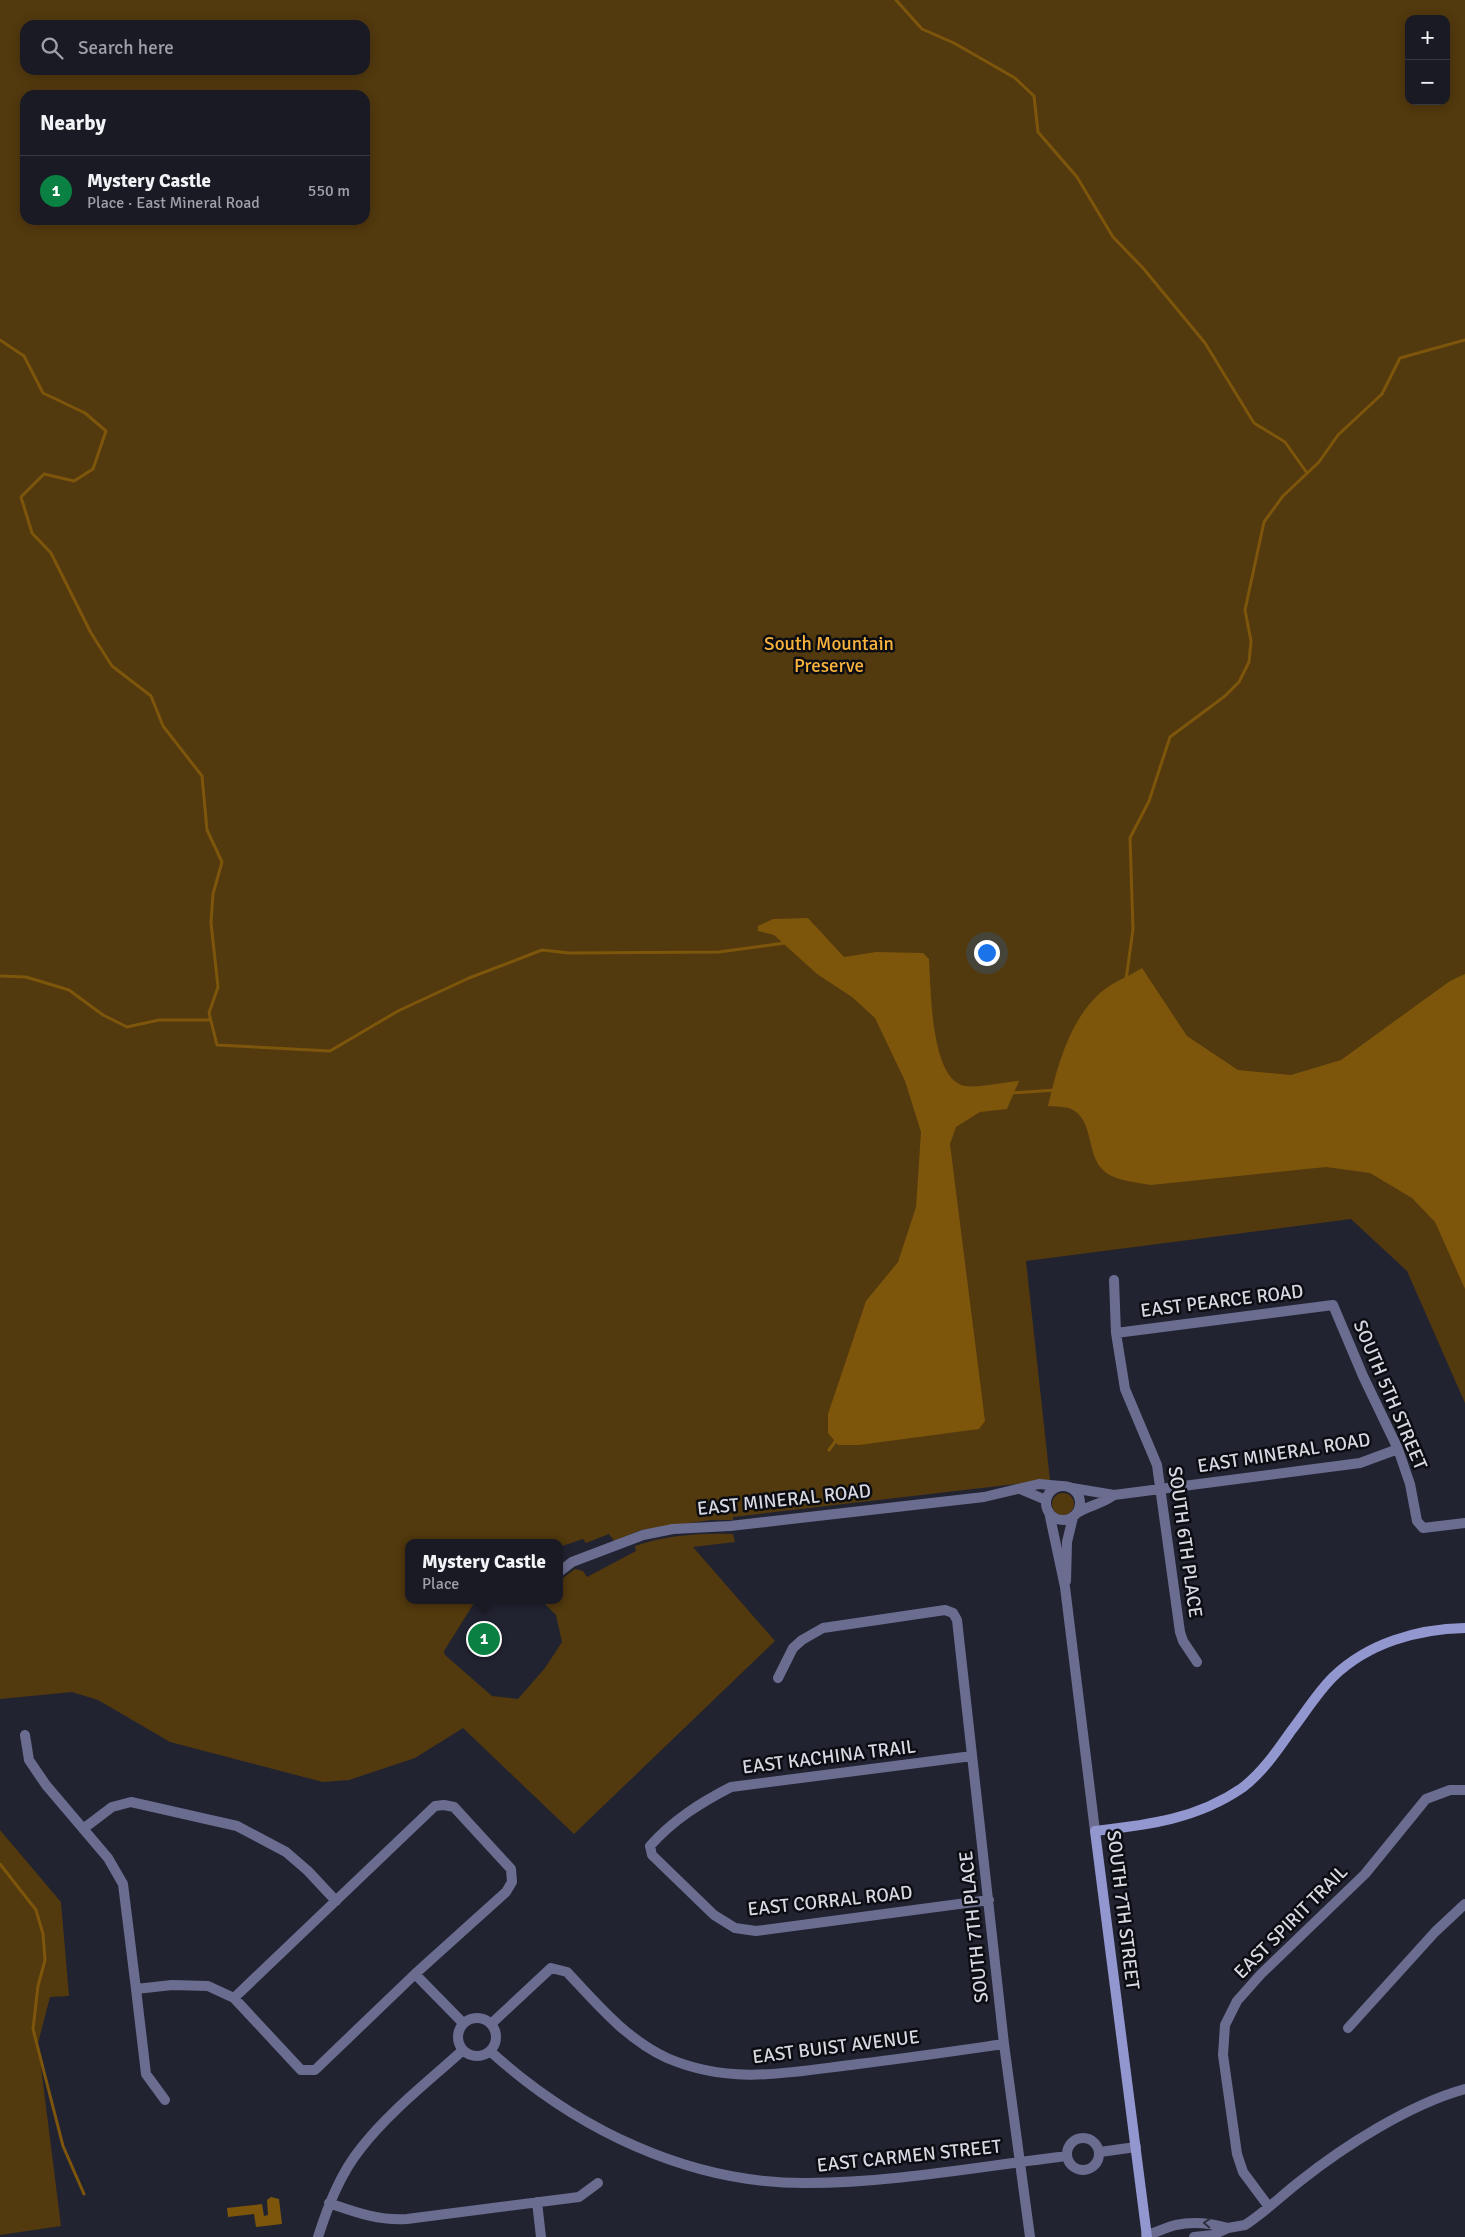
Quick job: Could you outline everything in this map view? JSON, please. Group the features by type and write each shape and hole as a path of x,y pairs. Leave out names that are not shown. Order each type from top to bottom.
{"street":[{"name":"SOUTH 6TH PLACE","path":"1114,1280 1116,1332 1125,1389 1157,1465 1180,1632 1196,1662"},
{"name":"EAST PEARCE ROAD","path":"1116,1332 1333,1305"},
{"name":"SOUTH 5TH STREET","path":"1333,1305 1363,1376 1398,1449 1410,1484 1417,1521 1423,1528 1465,1523"},
{"name":"EAST MINERAL ROAD","path":"563,1569 572,1562 643,1535 673,1529 730,1526 984,1497 1039,1484 1114,1495 1360,1462 1398,1449"},
{"path":"1020,1489 1046,1500 1052,1490 1067,1487"},
{"name":"SOUTH 7TH STREET","path":"1065,1587 1067,1542 1080,1500 1067,1487"},
{"name":"EAST MINERAL ROAD","path":"1075,1515 1085,1508 1108,1500 1114,1495"},
{"name":"SOUTH 7TH STREET","path":"1046,1500 1065,1587 1146,2236"},
{"path":"1049,1512 1061,1520 1075,1515"},
{"name":"SOUTH 7TH PLACE","path":"778,1678 793,1648 802,1640 823,1628 946,1610 953,1613 957,1620 1004,2044 1030,2237"},
{"path":"1095,1831 1172,1820 1203,1810 1224,1799 1244,1786 1260,1771 1321,1690 1348,1664 1370,1650 1411,1634 1444,1628 1465,1628"},
{"path":"25,1735 29,1760 46,1785 108,1858 123,1884 146,2074 165,2100"},
{"name":"EAST KACHINA TRAIL","path":"650,1846 661,1833 695,1806 731,1787 972,1756"},
{"name":"EAST SPIRIT TRAIL","path":"1269,2207 1243,2172 1237,2154 1224,2055 1225,2025 1237,2001 1260,1974 1365,1874 1426,1799 1450,1790 1465,1790"},
{"path":"84,1829 112,1807 131,1802 237,1826 286,1852 308,1871 336,1902"},
{"path":"136,1989 172,1984 208,1986 234,1998 301,2070 315,2070 415,1974 506,1892 512,1882 511,1869 454,1807 435,1806 234,1998"},
{"name":"EAST CORRAL ROAD","path":"650,1846 652,1855 714,1915 735,1928 756,1930 989,1900"},
{"path":"1348,2028 1435,1932 1465,1904"},
{"name":"EAST BUIST AVENUE","path":"491,2024 551,1968 558,1968 567,1972 613,2021 632,2036 667,2058 706,2071 760,2076 1004,2044"},
{"path":"415,1974 463,2023"},
{"path":"474,2018 486,2020 491,2024 494,2029 495,2040 490,2051 473,2056 463,2050 458,2040 463,2023 474,2018"},
{"path":"318,2237 329,2203 360,2148 392,2114 463,2050"},
{"name":"EAST CARMEN STREET","path":"490,2051 520,2078 597,2128 651,2153 716,2174 806,2184 849,2182 1067,2156"},
{"path":"1194,2237 1213,2235 1228,2228 1245,2224 1322,2165 1365,2137 1430,2101 1465,2089"},
{"path":"1083,2137 1095,2142 1100,2152 1096,2164 1085,2170 1074,2167 1067,2156 1072,2142 1083,2137"},
{"path":"1100,2152 1136,2147"},
{"path":"329,2203 365,2215 389,2220 580,2197 598,2184"},
{"path":"537,2202 541,2237"},
{"path":"1146,2236 1161,2235 1175,2225 1202,2222 1228,2228"}],"green space":[{"name":"South Mountain Preserve","path":"0,0 1465,0 1465,1403 1407,1271 1351,1219 1026,1261 1050,1480 733,1517 733,1520 711,1520 641,1530 614,1541 609,1534 586,1543 583,1539 563,1546 563,1539 405,1539 405,1604 473,1604 444,1651 445,1655 492,1696 518,1699 545,1668 562,1642 556,1615 545,1604 563,1604 563,1578 575,1569 583,1571 587,1577 636,1551 635,1546 647,1542 683,1536 733,1534 735,1542 693,1547 775,1641 574,1834 463,1728 415,1758 349,1780 323,1782 170,1742 98,1700 72,1692 0,1699"},
{"path":"1063,1493 1073,1500 1074,1504 1067,1514 1063,1515 1053,1508 1052,1504 1059,1494"},
{"path":"0,1830 61,1902 69,1996 50,1997 38,2043 61,2226 0,2235"}],"shaded area":[{"path":"808,918 844,957 876,952 923,953 929,959 932,1010 939,1051 945,1068 953,1080 965,1086 984,1086 1019,1081 1007,1109 980,1112 956,1127 950,1144 985,1421 979,1429 859,1445 838,1445 828,1433 828,1414 866,1301 898,1262 916,1207 921,1132 905,1081 875,1018 852,997 817,974 774,935 758,931 758,926 773,919"},
{"path":"1142,968 1187,1036 1238,1070 1291,1075 1341,1060 1450,981 1465,974 1465,1289 1435,1222 1412,1198 1370,1173 1326,1167 1151,1185 1119,1179 1103,1170 1094,1155 1087,1128 1078,1114 1069,1108 1048,1106 1060,1060 1080,1017 1089,1004 1104,989"},
{"path":"271,2197 279,2199 282,2224 256,2227 254,2214 228,2217 227,2208 262,2204 264,2216 268,2215 267,2200"}],"waterway":[{"path":"896,0 922,29 954,43 1015,78 1034,96 1038,132 1077,177 1113,237 1143,268 1205,343 1254,423 1285,442 1307,473"},
{"path":"0,340 24,356 43,393 85,413 106,431 93,469 74,481 44,474 21,497 32,533 51,553 91,633 112,666 151,696 163,726 202,776 207,830 222,862 213,894 211,923 218,987 209,1013 217,1045 330,1051 398,1011 469,978 542,950 569,953 719,952 785,943"},
{"path":"1126,980 1133,929 1130,838 1149,801 1170,737 1225,696 1239,682 1249,662 1251,641 1245,610 1264,522 1283,496 1319,462 1338,435 1382,394 1400,358 1465,340"},
{"path":"0,976 26,977 69,990 103,1015 127,1027 159,1020 210,1020"},
{"path":"1011,1093 1055,1090"},
{"path":"829,1450 837,1439"},
{"path":"0,1864 36,1910 43,1934 45,1960 38,1986 33,2029 63,2146 84,2194"}],"place":[{"name":"Mystery Castle","path":"484,1639"}]}
